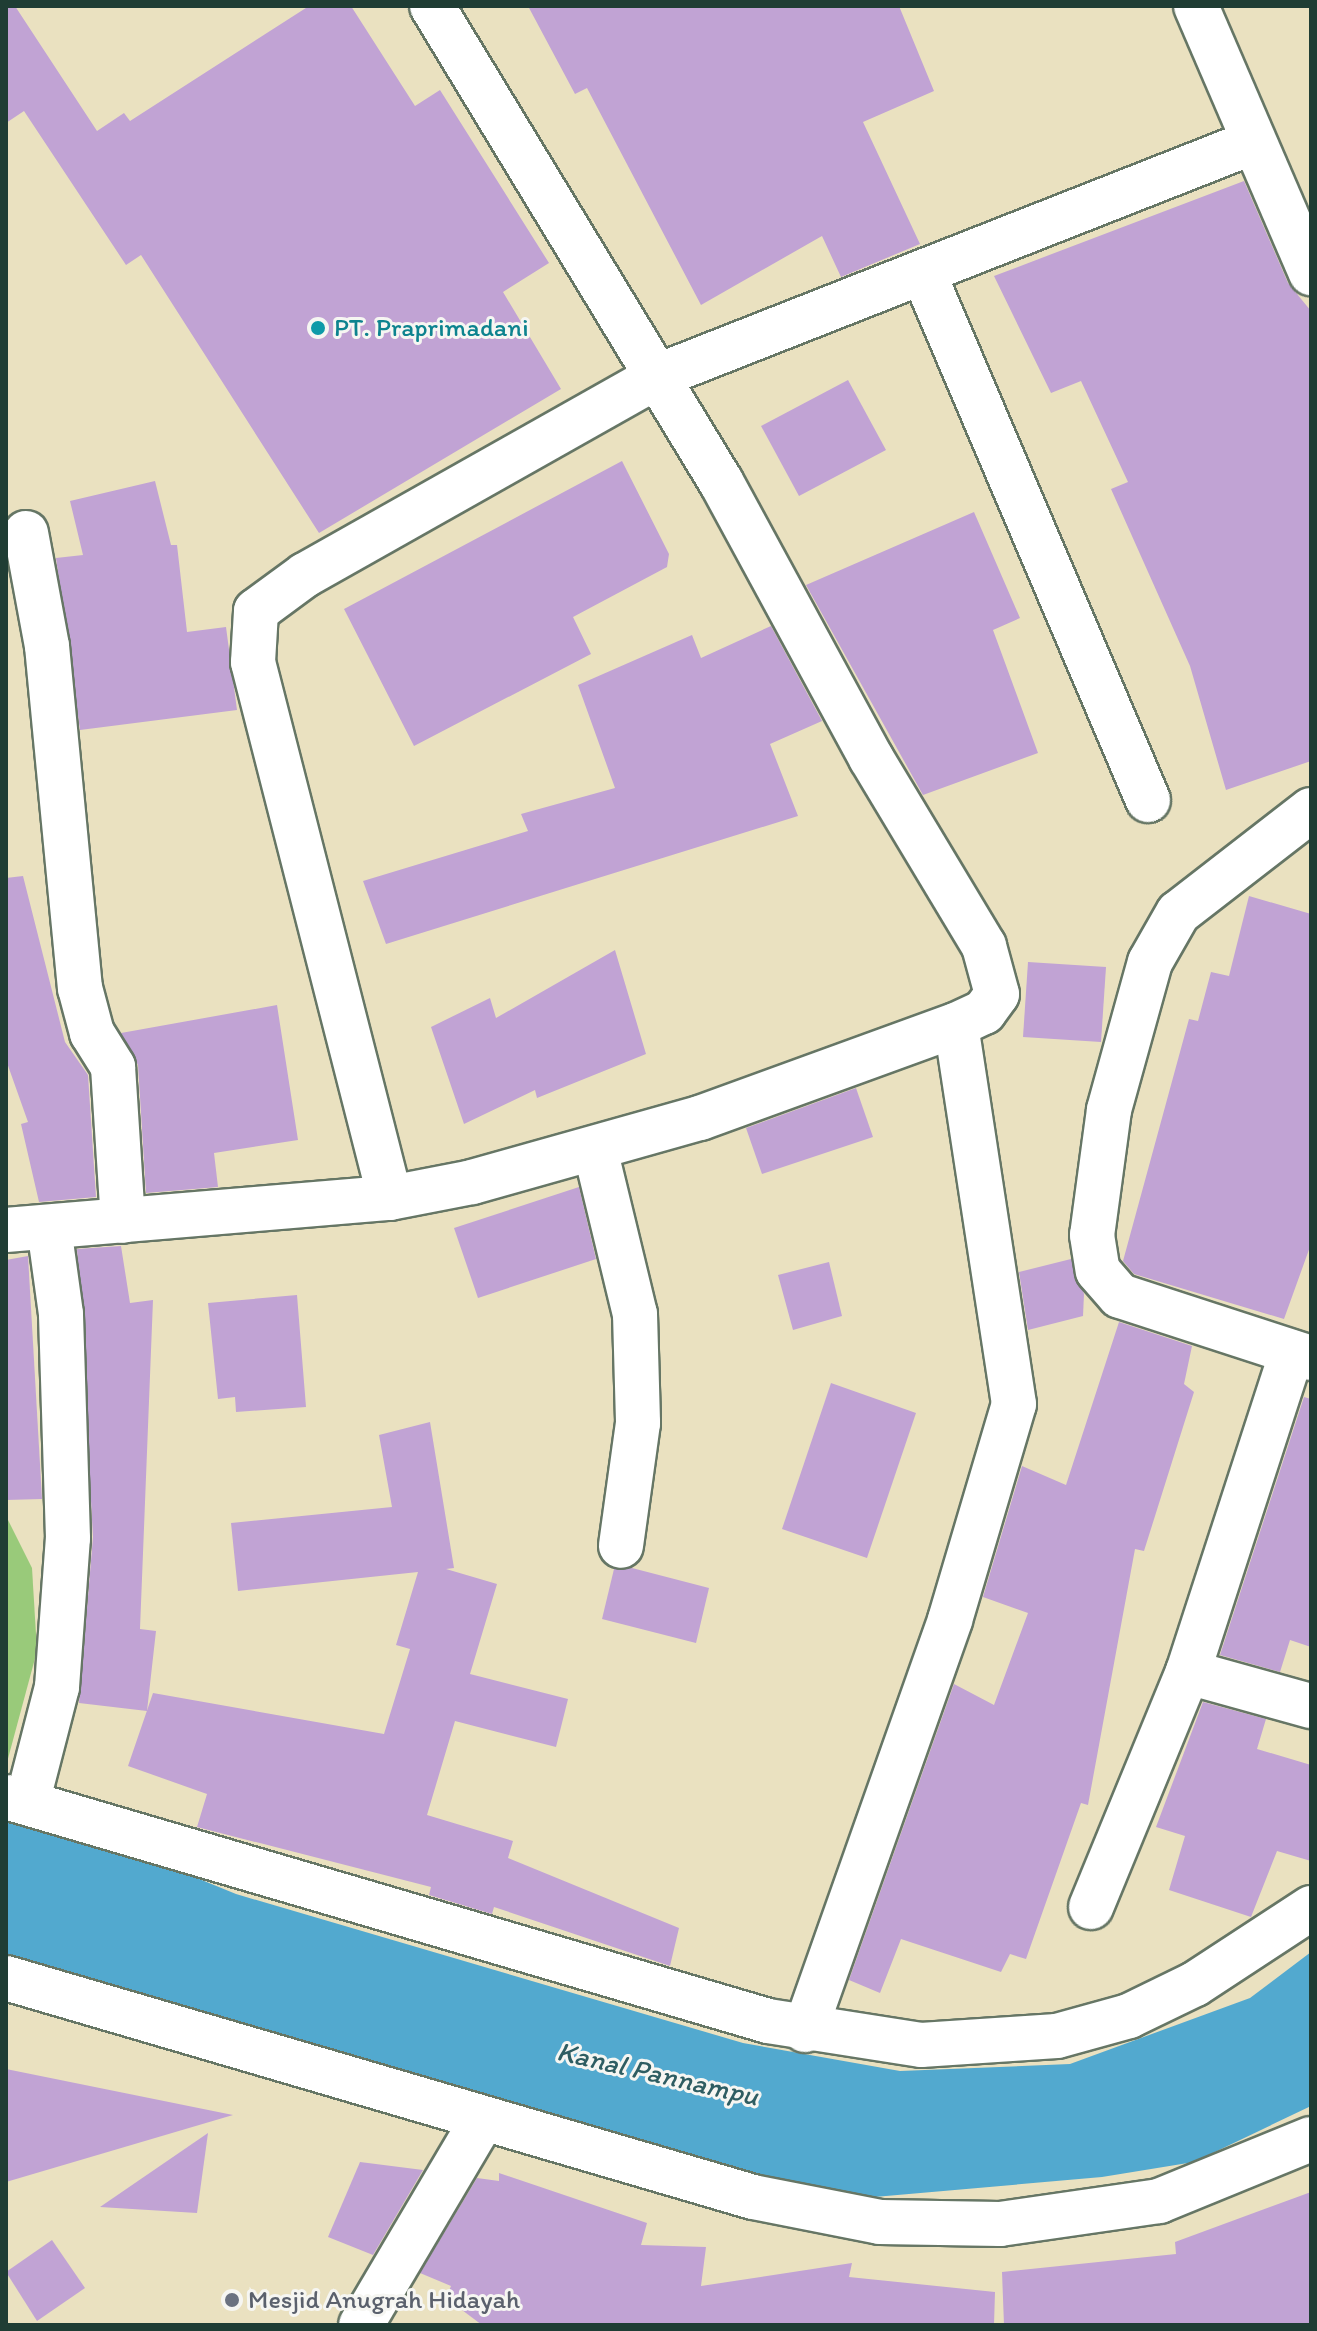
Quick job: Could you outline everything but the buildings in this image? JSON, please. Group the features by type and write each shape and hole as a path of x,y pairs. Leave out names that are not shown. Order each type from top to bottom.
{"street":[{"path":"6,1230 390,1198 595,1149 956,1025 984,1012 997,994 984,946 658,376 432,6"},
{"path":"1196,6 1311,273"},
{"path":"390,1198 253,662 256,611 293,582 658,376 1253,142"},
{"path":"923,272 1148,800"},
{"path":"26,533 47,646 80,988 115,1081 123,1221"},
{"path":"1091,1907 1188,1672 1302,1355 1120,1296 1098,1271 1092,1235 1109,1110 1150,962 1178,913 1311,810"},
{"path":"805,2030 950,1620 1014,1404 956,1025"},
{"path":"595,1149 635,1314 638,1423 621,1546"},
{"path":"49,1228 62,1339 68,1538 57,1687 16,1800 805,2030 921,2045 1057,2036 1129,2016 1182,1991 1311,1908"},
{"path":"1188,1672 1311,1706"},
{"path":"6,1978 753,2197 880,2222 1000,2224 1159,2201 1311,2139"},
{"path":"361,2325 482,2120"}],"green space":[{"path":"7,1518 32,1568 37,1651 6,1766"}],"water":[{"name":"Kanal Pannampu","path":"6,1813 133,1852 236,1894 743,2043 900,2071 1070,2064 1250,1998 1311,1952 1311,2106 1194,2162 1102,2177 863,2198 793,2185 6,1955"}],"place":[{"name":"PT. Praprimadani","path":"318,328"},
{"name":"Mesjid Anugrah Hidayah","path":"232,2300"}]}
